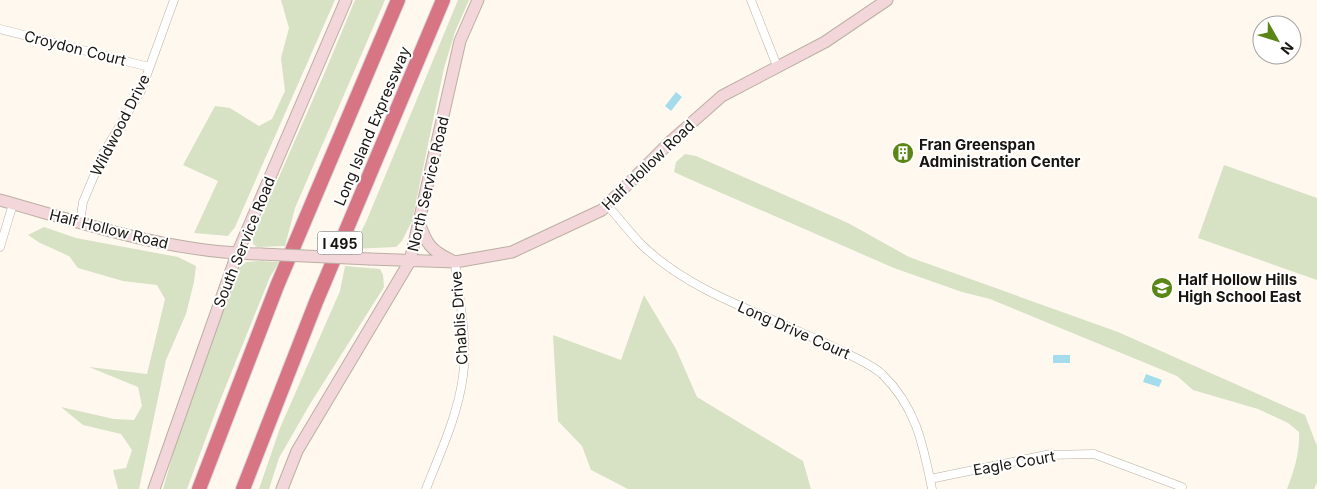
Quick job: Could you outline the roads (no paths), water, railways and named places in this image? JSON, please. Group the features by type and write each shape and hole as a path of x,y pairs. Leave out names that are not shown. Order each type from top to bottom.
{"highway":[{"name":"Long Island Expressway","path":"199,489 277,286 398,0"},
{"name":"Long Island Expressway","path":"243,489 320,293 443,0"}],"main road":[{"name":"South Service Road","path":"154,489 237,254 346,0"},
{"name":"North Service Road","path":"282,489 297,451 410,261 460,41 478,0"},
{"name":"Half Hollow Road","path":"0,200 125,236 206,251 237,254 455,262 512,252 602,210 671,141 722,96 825,42 887,0"},
{"path":"419,221 425,240 430,247 455,262"}],"street":[{"name":"Wildwood Drive","path":"80,222 82,202 104,152 141,90 174,0"},
{"path":"751,0 777,66"},
{"name":"Croydon Court","path":"0,30 149,67"},
{"path":"0,247 13,204"},
{"name":"Long Drive Court","path":"607,205 643,246 679,274 711,293 832,345 881,372 904,400 914,417 922,439 932,489"},
{"name":"Chablis Drive","path":"426,489 456,406 463,375 463,340 455,262"},
{"name":"Eagle Court","path":"930,479 1046,455 1094,454 1182,487"}],"water":[{"path":"676,92 682,97 671,111 665,106"},
{"path":"1053,355 1070,355 1070,363 1053,363"},
{"path":"1146,374 1162,380 1159,387 1143,382"}],"place":[{"name":"Fran Greenspan Administration Center","path":"903,153"},
{"name":"Half Hollow Hills High School East","path":"1162,288"}]}
